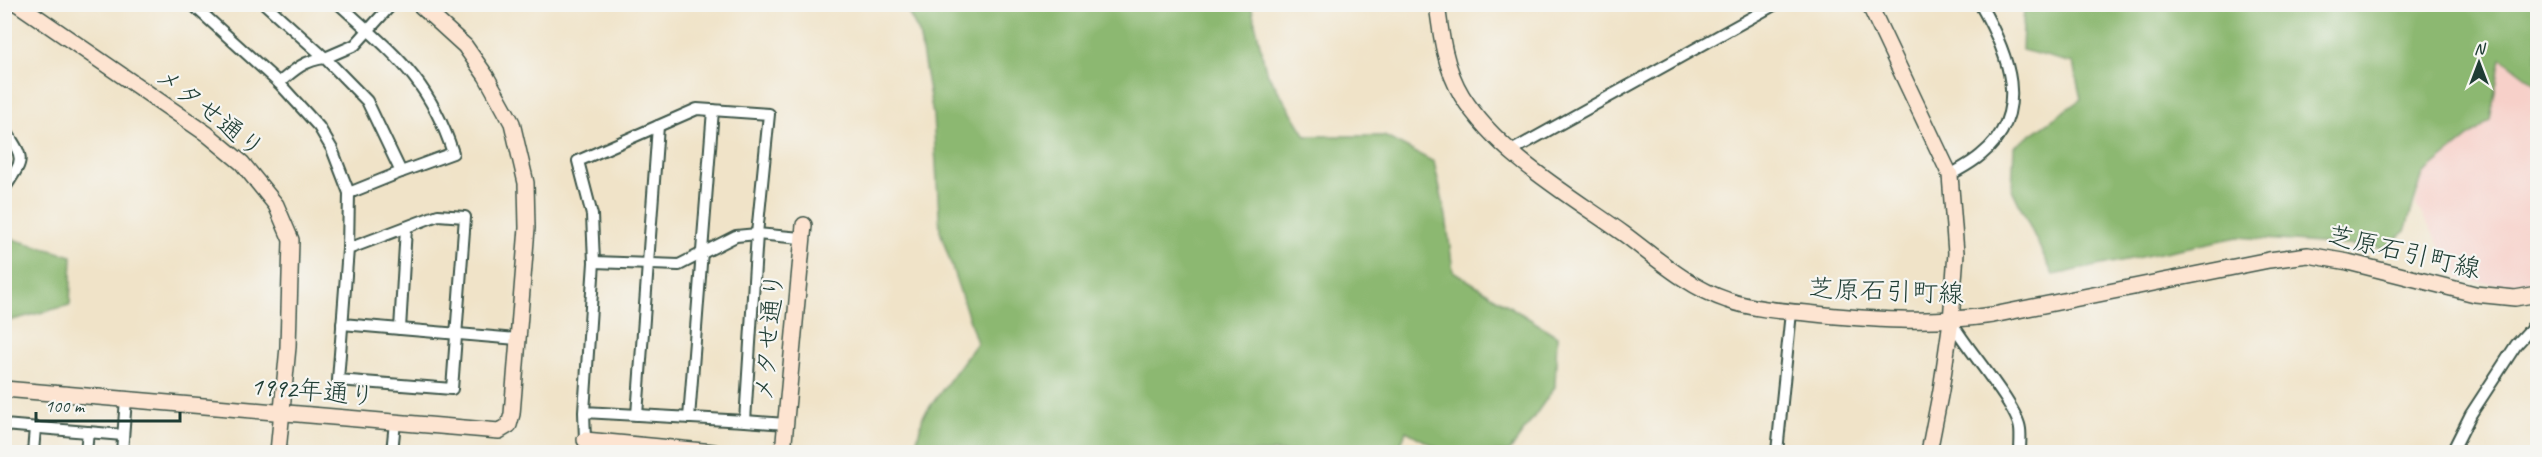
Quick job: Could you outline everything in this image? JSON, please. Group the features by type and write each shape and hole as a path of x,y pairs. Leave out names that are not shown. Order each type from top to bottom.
{"street":[{"name":"メタせ通り","path":"18,4 207,135 242,163 276,205 291,240 288,347 278,453"},
{"path":"192,4 279,83 319,128 332,149 349,193 348,249 338,380 452,389 465,217 438,215 348,249"},
{"path":"265,4 367,100 401,172"},
{"path":"339,4 396,54 422,86 444,126 453,153 349,193"},
{"path":"279,83 305,62 325,58 355,45 392,4"},
{"path":"342,324 517,339 527,228 526,183 512,123 486,76 465,46 419,4"},
{"name":"芝原石引町線","path":"1437,4 1443,49 1461,94 1483,124 1511,151 1686,280 1726,300 1791,312 1858,319 1951,321 1993,315 2269,260 2308,255 2348,262 2475,294 2515,298 2538,294"},
{"path":"1511,151 1776,4"},
{"path":"1869,4 1950,176 1956,253 1951,321 1929,453"},
{"path":"1950,176 1981,155 1996,140 2008,121 2012,103 2011,83 2001,44 1980,4"},
{"path":"714,453 585,440 584,412 594,262 592,215 578,161 697,109 769,114 757,234 745,421"},
{"path":"688,418 713,110"},
{"path":"637,415 658,126"},
{"path":"4,129 20,153 21,164 4,189"},
{"path":"400,329 406,228"},
{"name":"メタせ通り","path":"783,453 803,231"},
{"path":"594,262 679,265 735,236 803,231"},
{"path":"1777,453 1791,312"},
{"path":"1951,321 1960,338 2010,407 2020,427 2020,453"},
{"path":"2452,453 2484,394 2516,345 2538,321"},
{"name":"1992年通り","path":"4,389 499,431 508,425 512,414 517,339"},
{"path":"122,453 126,399"},
{"path":"584,412 786,424"},
{"path":"392,453 395,422"},
{"path":"4,425 123,435"},
{"path":"33,453 35,428"},
{"path":"86,453 88,432"}],"shaded area":[{"path":"2501,58 2537,85 2537,102 2529,122 2537,130 2537,284 2516,288 2460,279 2416,205 2423,174 2490,120"}],"green space":[{"path":"904,5 1251,5 1266,71 1306,136 1384,136 1434,162 1446,216 1453,271 1557,336 1555,387 1509,452 1445,452 1406,431 1398,452 914,452 923,416 977,343 940,231 933,115 919,33"},
{"path":"2024,5 2537,5 2537,85 2501,58 2490,120 2423,174 2405,231 2384,248 2238,237 2053,275 2012,189 2014,147 2081,99 2073,63 2022,50"},
{"path":"5,237 72,256 70,305 5,322"}]}
